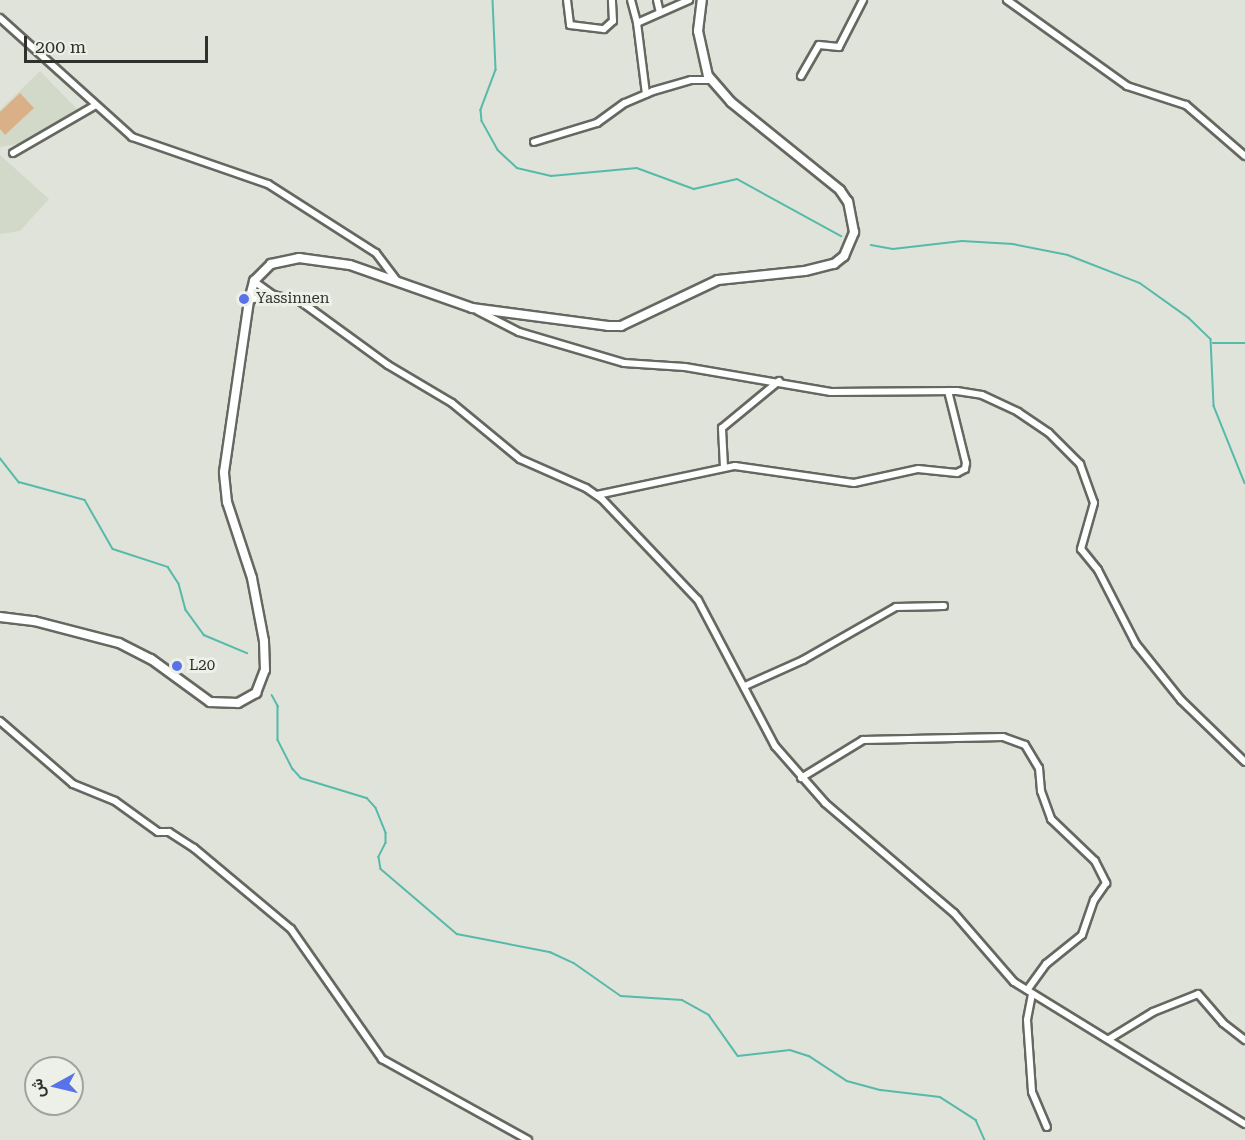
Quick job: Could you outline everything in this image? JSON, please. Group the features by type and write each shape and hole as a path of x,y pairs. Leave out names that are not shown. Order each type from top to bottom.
{"street":[{"path":"567,0 570,25 604,29 613,21 612,0"},
{"path":"631,0 637,23 646,94"},
{"path":"657,0 660,13"},
{"path":"637,23 689,0"},
{"path":"472,308 621,326 718,280 805,272 834,264 844,256 854,232 848,202 840,190 730,102 711,80 699,45 702,0"},
{"path":"801,76 819,45 839,47 863,0"},
{"path":"1007,0 1127,86 1186,105 1245,156"},
{"path":"0,18 94,106 132,138 268,184 376,253 396,281"},
{"path":"534,142 597,123 646,94 691,80 711,80"},
{"path":"14,153 94,106"},
{"path":"0,617 34,621 119,643 151,658 210,702 225,705 238,703 256,693 265,670 264,641 252,578 224,488 249,300 254,281 272,264 299,258 350,265 472,308 519,332 591,356 779,381 831,392 948,391 982,395 1018,412 1049,432 1075,458 1094,503 1080,542 1082,553 1098,570 1124,624 1155,670 1196,716 1245,762"},
{"path":"254,281 273,295 300,301 387,365 452,403 520,459 597,495 698,600 775,746 801,778 861,837 954,913 1004,972 1030,992 1245,1124"},
{"path":"249,300 273,295"},
{"path":"724,467 722,428 779,381"},
{"path":"597,495 724,467 762,467 854,483 918,469 957,473 965,469 966,463 948,391"},
{"path":"745,686 803,660 896,607 944,606"},
{"path":"0,721 73,784 105,796 158,832 170,832 194,848 291,929 382,1059 528,1140"},
{"path":"801,778 863,740 1003,737 1025,745 1039,768 1041,791 1051,819 1095,861 1106,883 1094,900 1082,935 1046,964 1030,992 1027,1020 1032,1092 1047,1127"},
{"path":"1109,1039 1147,1015 1198,993 1223,1023 1245,1040"}],"shaded area":[{"path":"40,71 77,109 23,143 0,147 0,110"},
{"path":"20,93 34,108 5,135 0,129 0,112"},
{"path":"0,155 49,199 20,231 0,234"}],"waterway":[{"path":"493,0 496,70 481,110 482,121 498,150 517,168 551,176 637,168 694,189 737,179 841,236"},
{"path":"871,245 893,249 962,241 1013,244 1068,255 1140,283 1189,318 1211,339 1214,406 1245,483"},
{"path":"1213,343 1245,343"},
{"path":"0,458 19,482 85,500 113,549 168,567 179,584 186,610 204,635 247,653"},
{"path":"272,695 278,706 278,740 293,769 301,778 367,798 376,808 386,833 386,843 379,857 381,869 457,934 550,952 574,963 621,996 682,1000 709,1015 738,1056 790,1050 809,1056 847,1081 881,1090 940,1097 976,1120 985,1140"}],"place":[{"name":"Yassinnen","path":"244,299"},
{"name":"L20","path":"177,666"}]}
